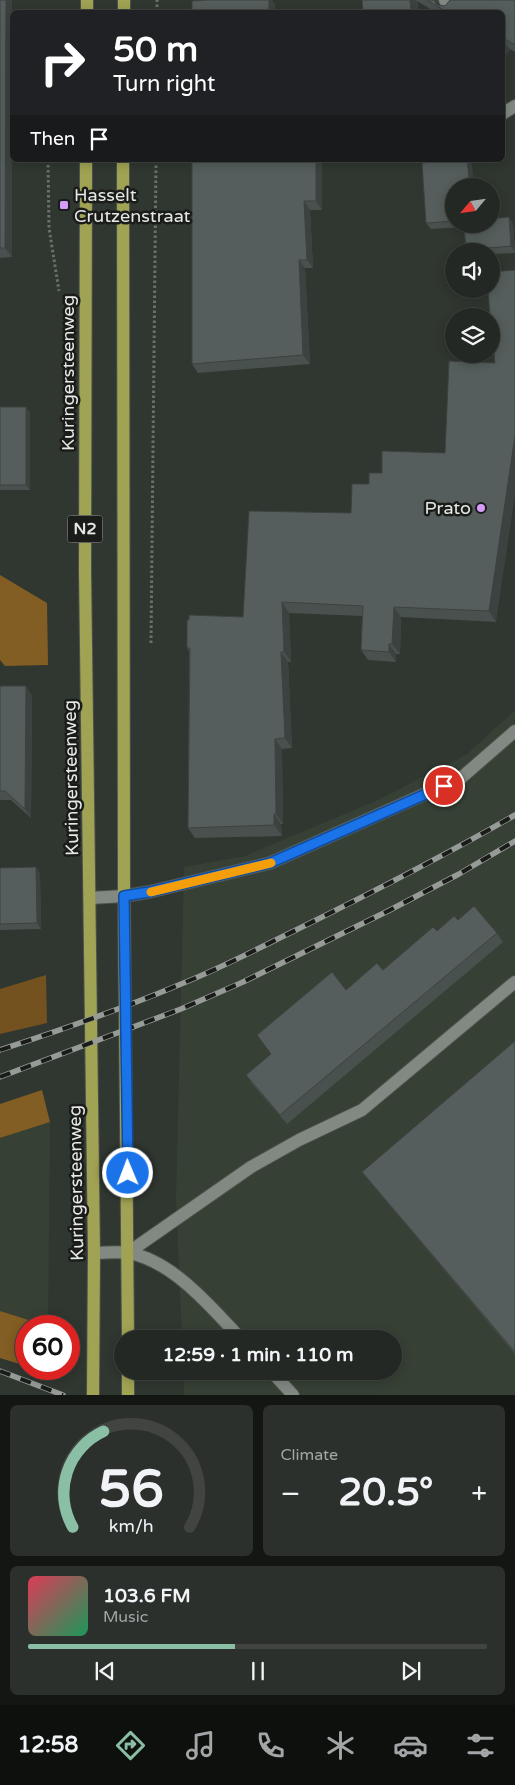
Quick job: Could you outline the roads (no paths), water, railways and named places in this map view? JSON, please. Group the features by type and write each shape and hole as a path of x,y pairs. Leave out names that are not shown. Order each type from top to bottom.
{"main road":[{"name":"Kuringersteenweg","path":"86,162 85,570 94,1253 93,1395"},
{"name":"N2","path":"123,162 124,896 128,1330"},
{"path":"128,1380 128,1395"}],"lane":[{"path":"90,898 149,892 270,863 461,778 515,731"},
{"path":"128,1252 251,1167 299,1140 362,1110 515,982"},
{"path":"94,1253 128,1252 153,1260 197,1291 233,1330"},
{"path":"279,1380 293,1395"}],"railway":[{"path":"0,1050 114,1011 211,971 380,888 515,815"},
{"path":"0,1077 181,1009 243,982 388,911 459,874 515,841"},
{"path":"0,1371 63,1395"}],"place":[{"name":"Hasselt Crutzenstraat","path":"64,205"},
{"name":"Prato","path":"481,508"}]}
